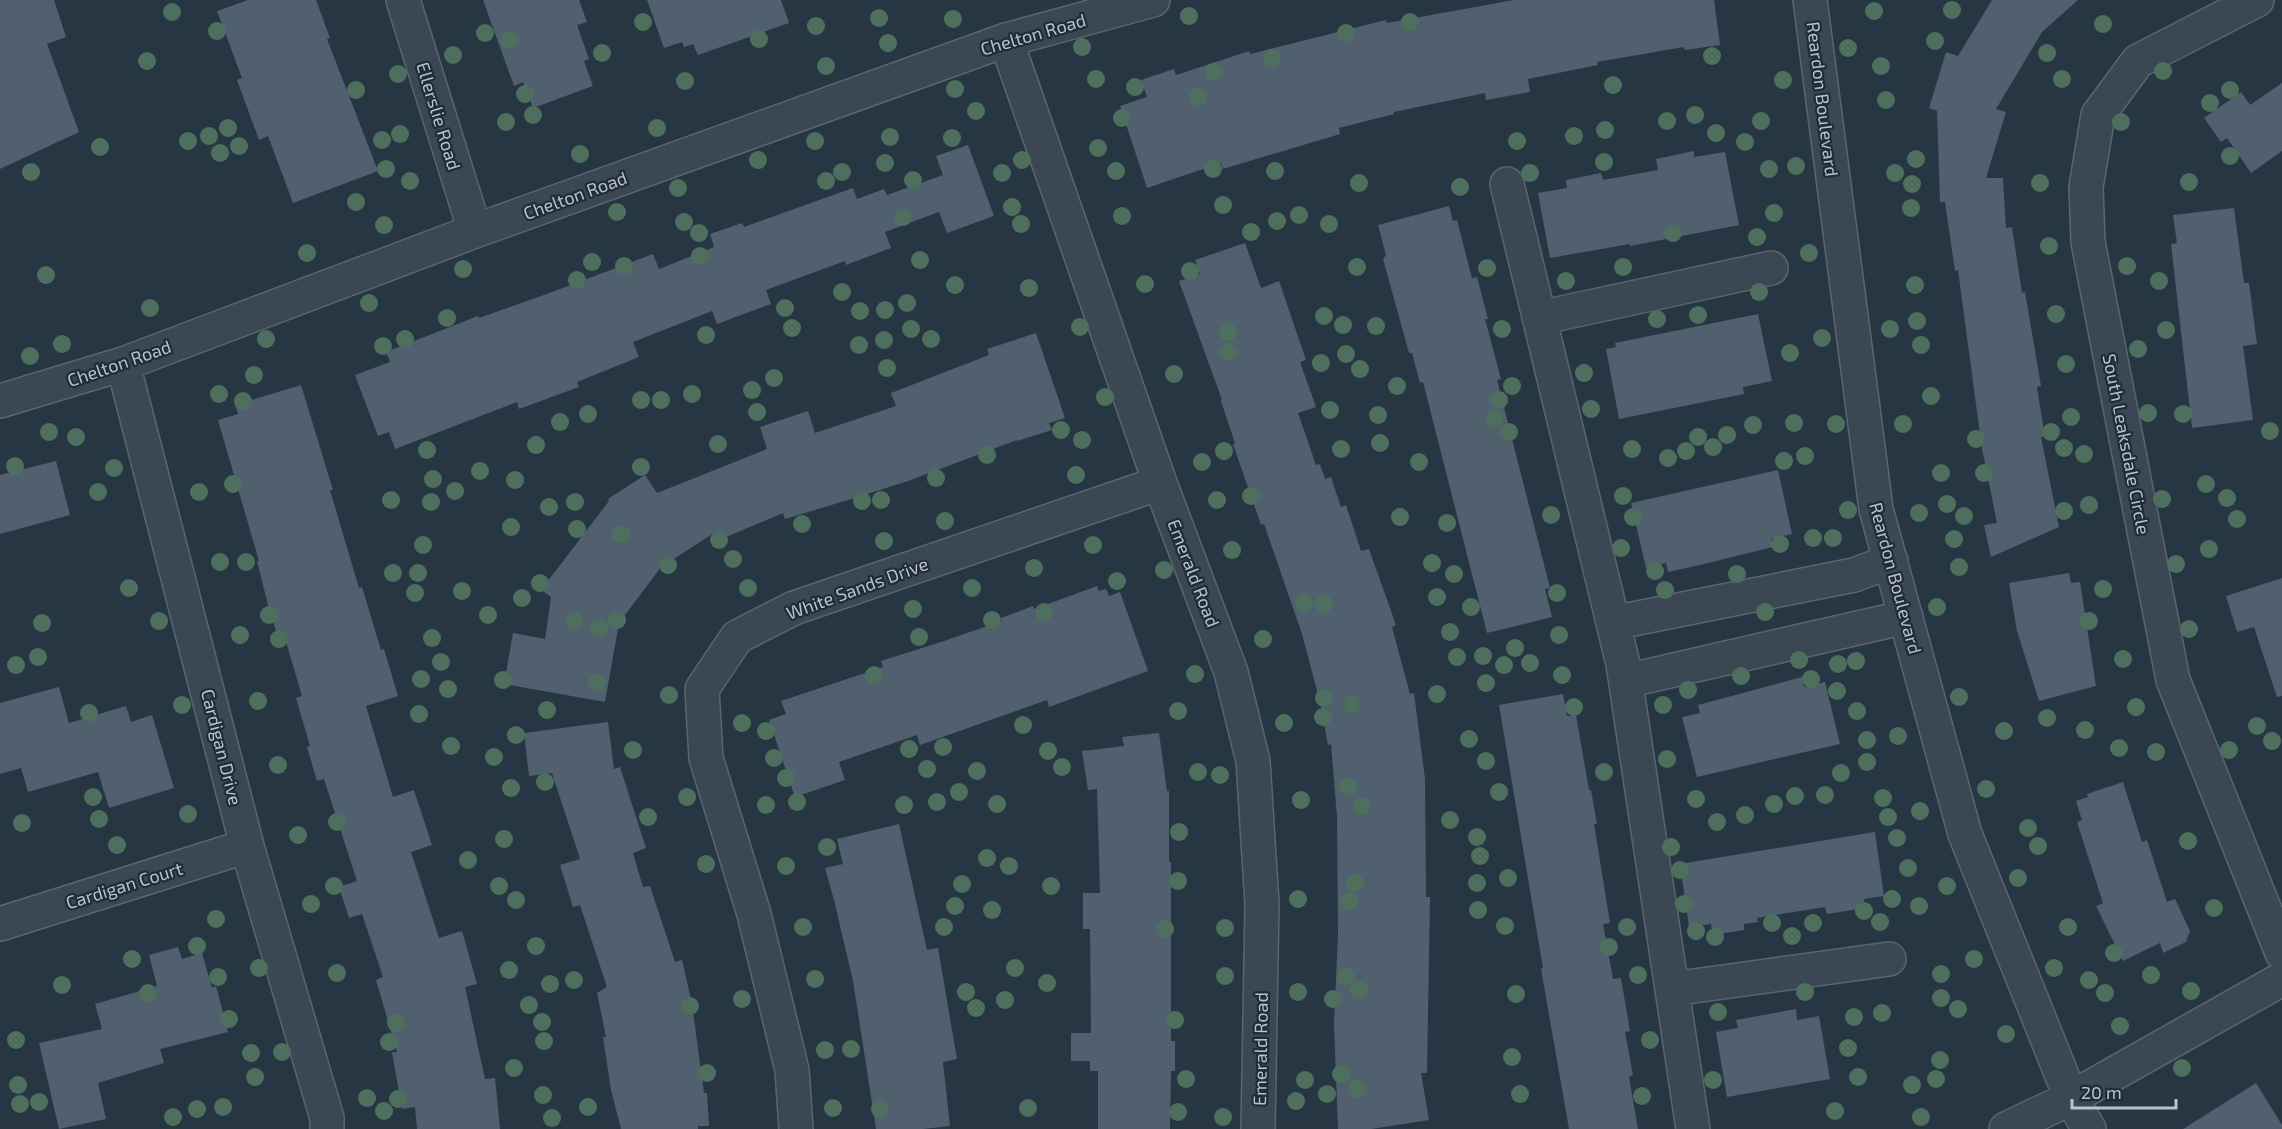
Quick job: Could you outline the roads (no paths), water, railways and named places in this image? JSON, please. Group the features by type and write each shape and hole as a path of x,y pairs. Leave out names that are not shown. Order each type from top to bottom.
{"street":[{"name":"Ellerslie Road","path":"404,0 475,231"},
{"name":"Chelton Road","path":"0,401 123,364 475,231 1006,40 1153,0"},
{"name":"Reardon Boulevard","path":"1810,0 1876,509 1965,834 2071,1098 2089,1129"},
{"name":"South Leaksdale Circle","path":"2257,0 2138,61 2098,115 2086,187 2088,242 2173,680 2282,953"},
{"name":"Emerald Road","path":"1006,40 1160,483 1231,672 1253,761 1262,904 1258,1129"},
{"path":"1507,184 1626,681 1693,1129"},
{"path":"1539,318 1771,268"},
{"name":"Cardigan Drive","path":"123,364 247,846 327,1118 327,1129"},
{"name":"White Sands Drive","path":"796,1129 792,1070 754,914 706,758 702,689 737,637 794,608 1160,483"},
{"path":"1613,623 1854,575 1891,561"},
{"path":"1626,681 1906,617"},
{"name":"Cardigan Court","path":"0,924 247,846"},
{"path":"1672,989 1889,958"},
{"path":"2006,1129 2071,1098 2282,979"}]}
